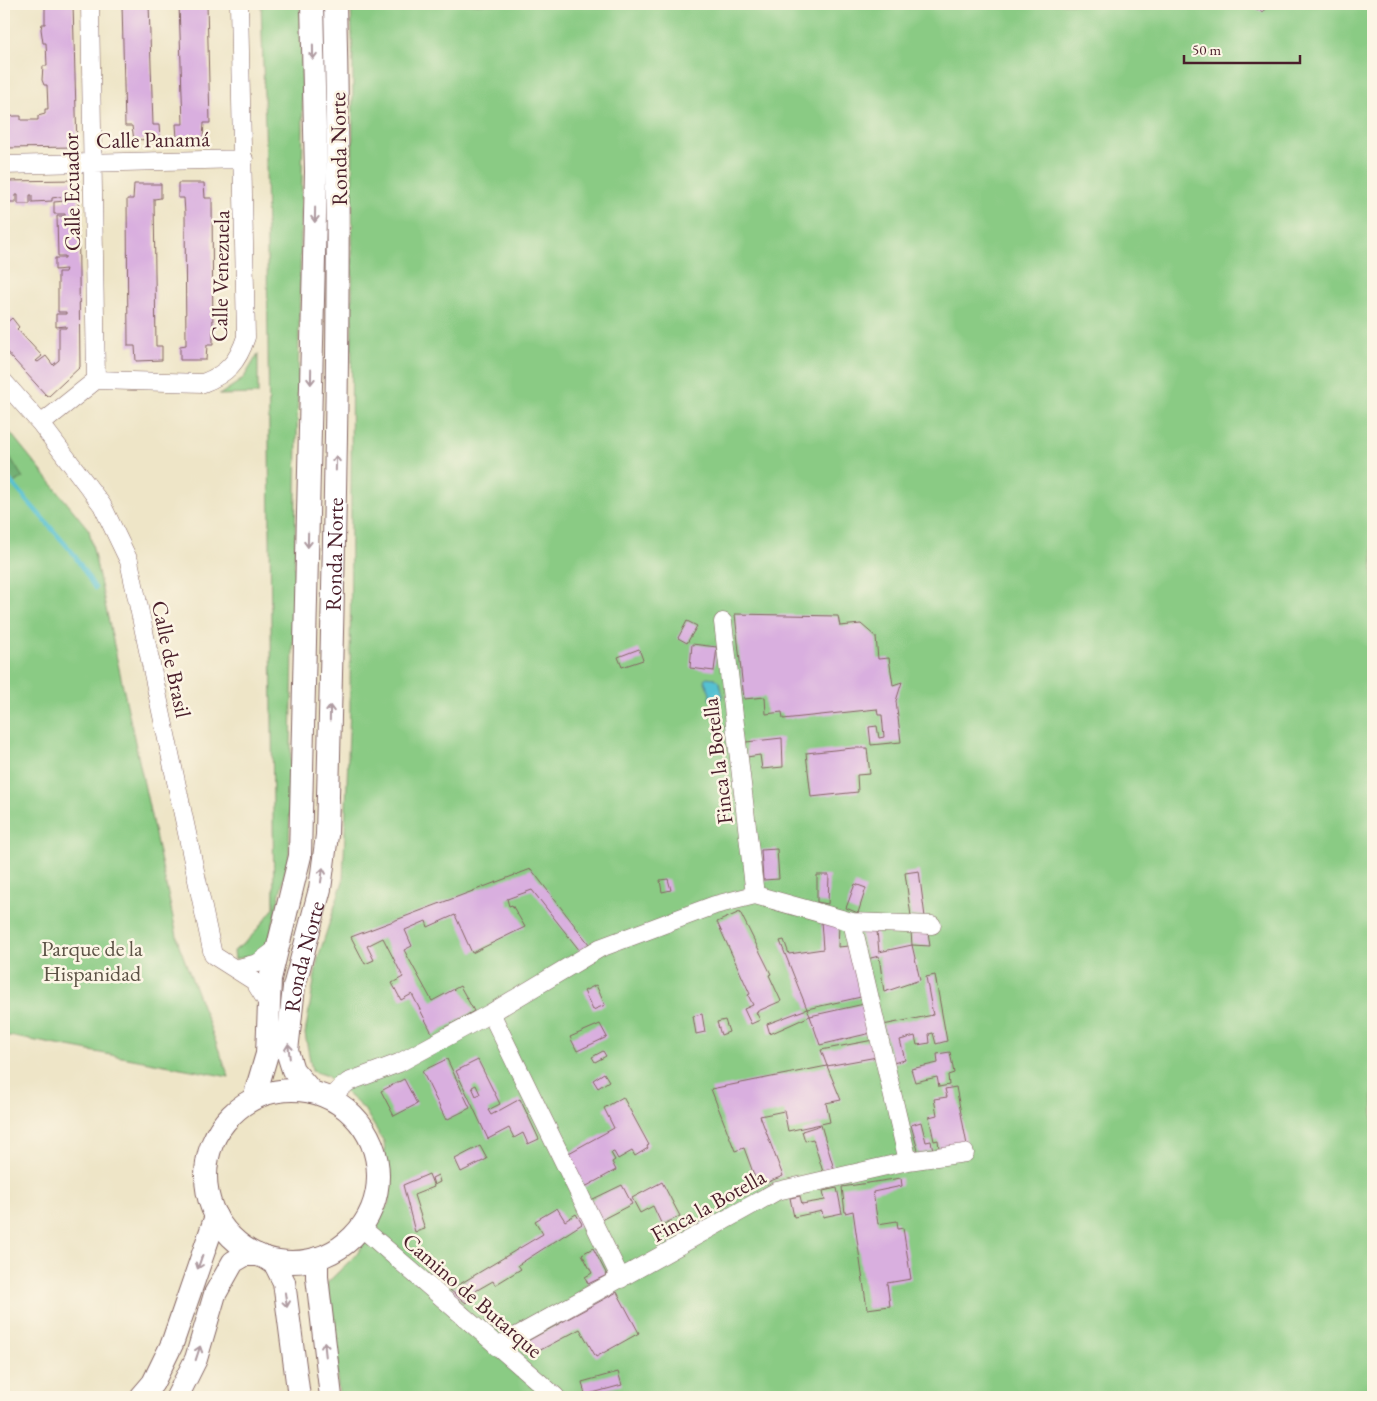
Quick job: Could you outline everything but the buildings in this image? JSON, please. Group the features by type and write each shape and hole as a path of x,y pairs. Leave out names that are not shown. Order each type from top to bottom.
{"main road":[{"name":"Ronda Norte","path":"254,1098 267,1054 270,979 300,856 316,172 312,4"},
{"name":"Ronda Norte","path":"262,1256 300,1262 334,1251 361,1227 373,1205 378,1180 375,1155 366,1132 349,1112 320,1095 293,1070 287,1051 294,986 320,889 327,835 336,453 339,162 335,4"},
{"name":"Ronda Norte","path":"300,1397 284,1282 275,1264 234,1239 216,1216 206,1183 206,1166 210,1149 227,1119 254,1098 283,1090 320,1095"},
{"path":"141,1397 153,1383 172,1344 216,1216"},
{"path":"177,1397 196,1359 215,1294 233,1262 245,1255 262,1256"},
{"path":"317,1258 317,1278 331,1397"}],"street":[{"name":"Calle Ecuador","path":"90,4 96,380"},
{"name":"Calle Venezuela","path":"96,380 203,382 218,377 232,366 241,353 246,337 244,159 239,4"},
{"name":"Calle Panamá","path":"4,165 244,159"},
{"path":"41,424 96,380"},
{"name":"Calle de Brasil","path":"4,382 41,424 102,505 129,561 213,955 254,981 269,1005"},
{"name":"Finca la Botella","path":"723,622 755,895"},
{"path":"320,1095 348,1082 399,1063 491,1013 600,948 714,905 755,895 852,922 932,925"},
{"path":"852,922 908,1161"},
{"path":"235,969 258,962 278,948"},
{"path":"491,1013 621,1279"},
{"name":"Finca la Botella","path":"498,1347 777,1191 908,1161 965,1153"},
{"name":"Camino de Butarque","path":"361,1227 556,1397"}],"green space":[{"path":"261,4 300,4 303,128 289,855 269,941 257,955 235,959 234,951 250,938 274,908 266,158"},
{"path":"351,4 1373,4 1373,1397 339,1397 327,1283 357,1254 389,1203 384,1142 364,1109 327,1076 312,1071 305,1034 318,958 343,881 350,707 353,67"},
{"path":"258,354 258,394 219,395 243,379"},
{"name":"Parque de la Hispanidad","path":"4,425 89,530 179,945 229,1077 4,1035"},
{"path":"4,447 23,478 4,488"}],"water":[{"path":"707,677 715,678 720,683 723,696 718,703 713,703 709,699 710,694 704,679"}],"waterway":[{"path":"4,474 73,553 95,588"}]}
